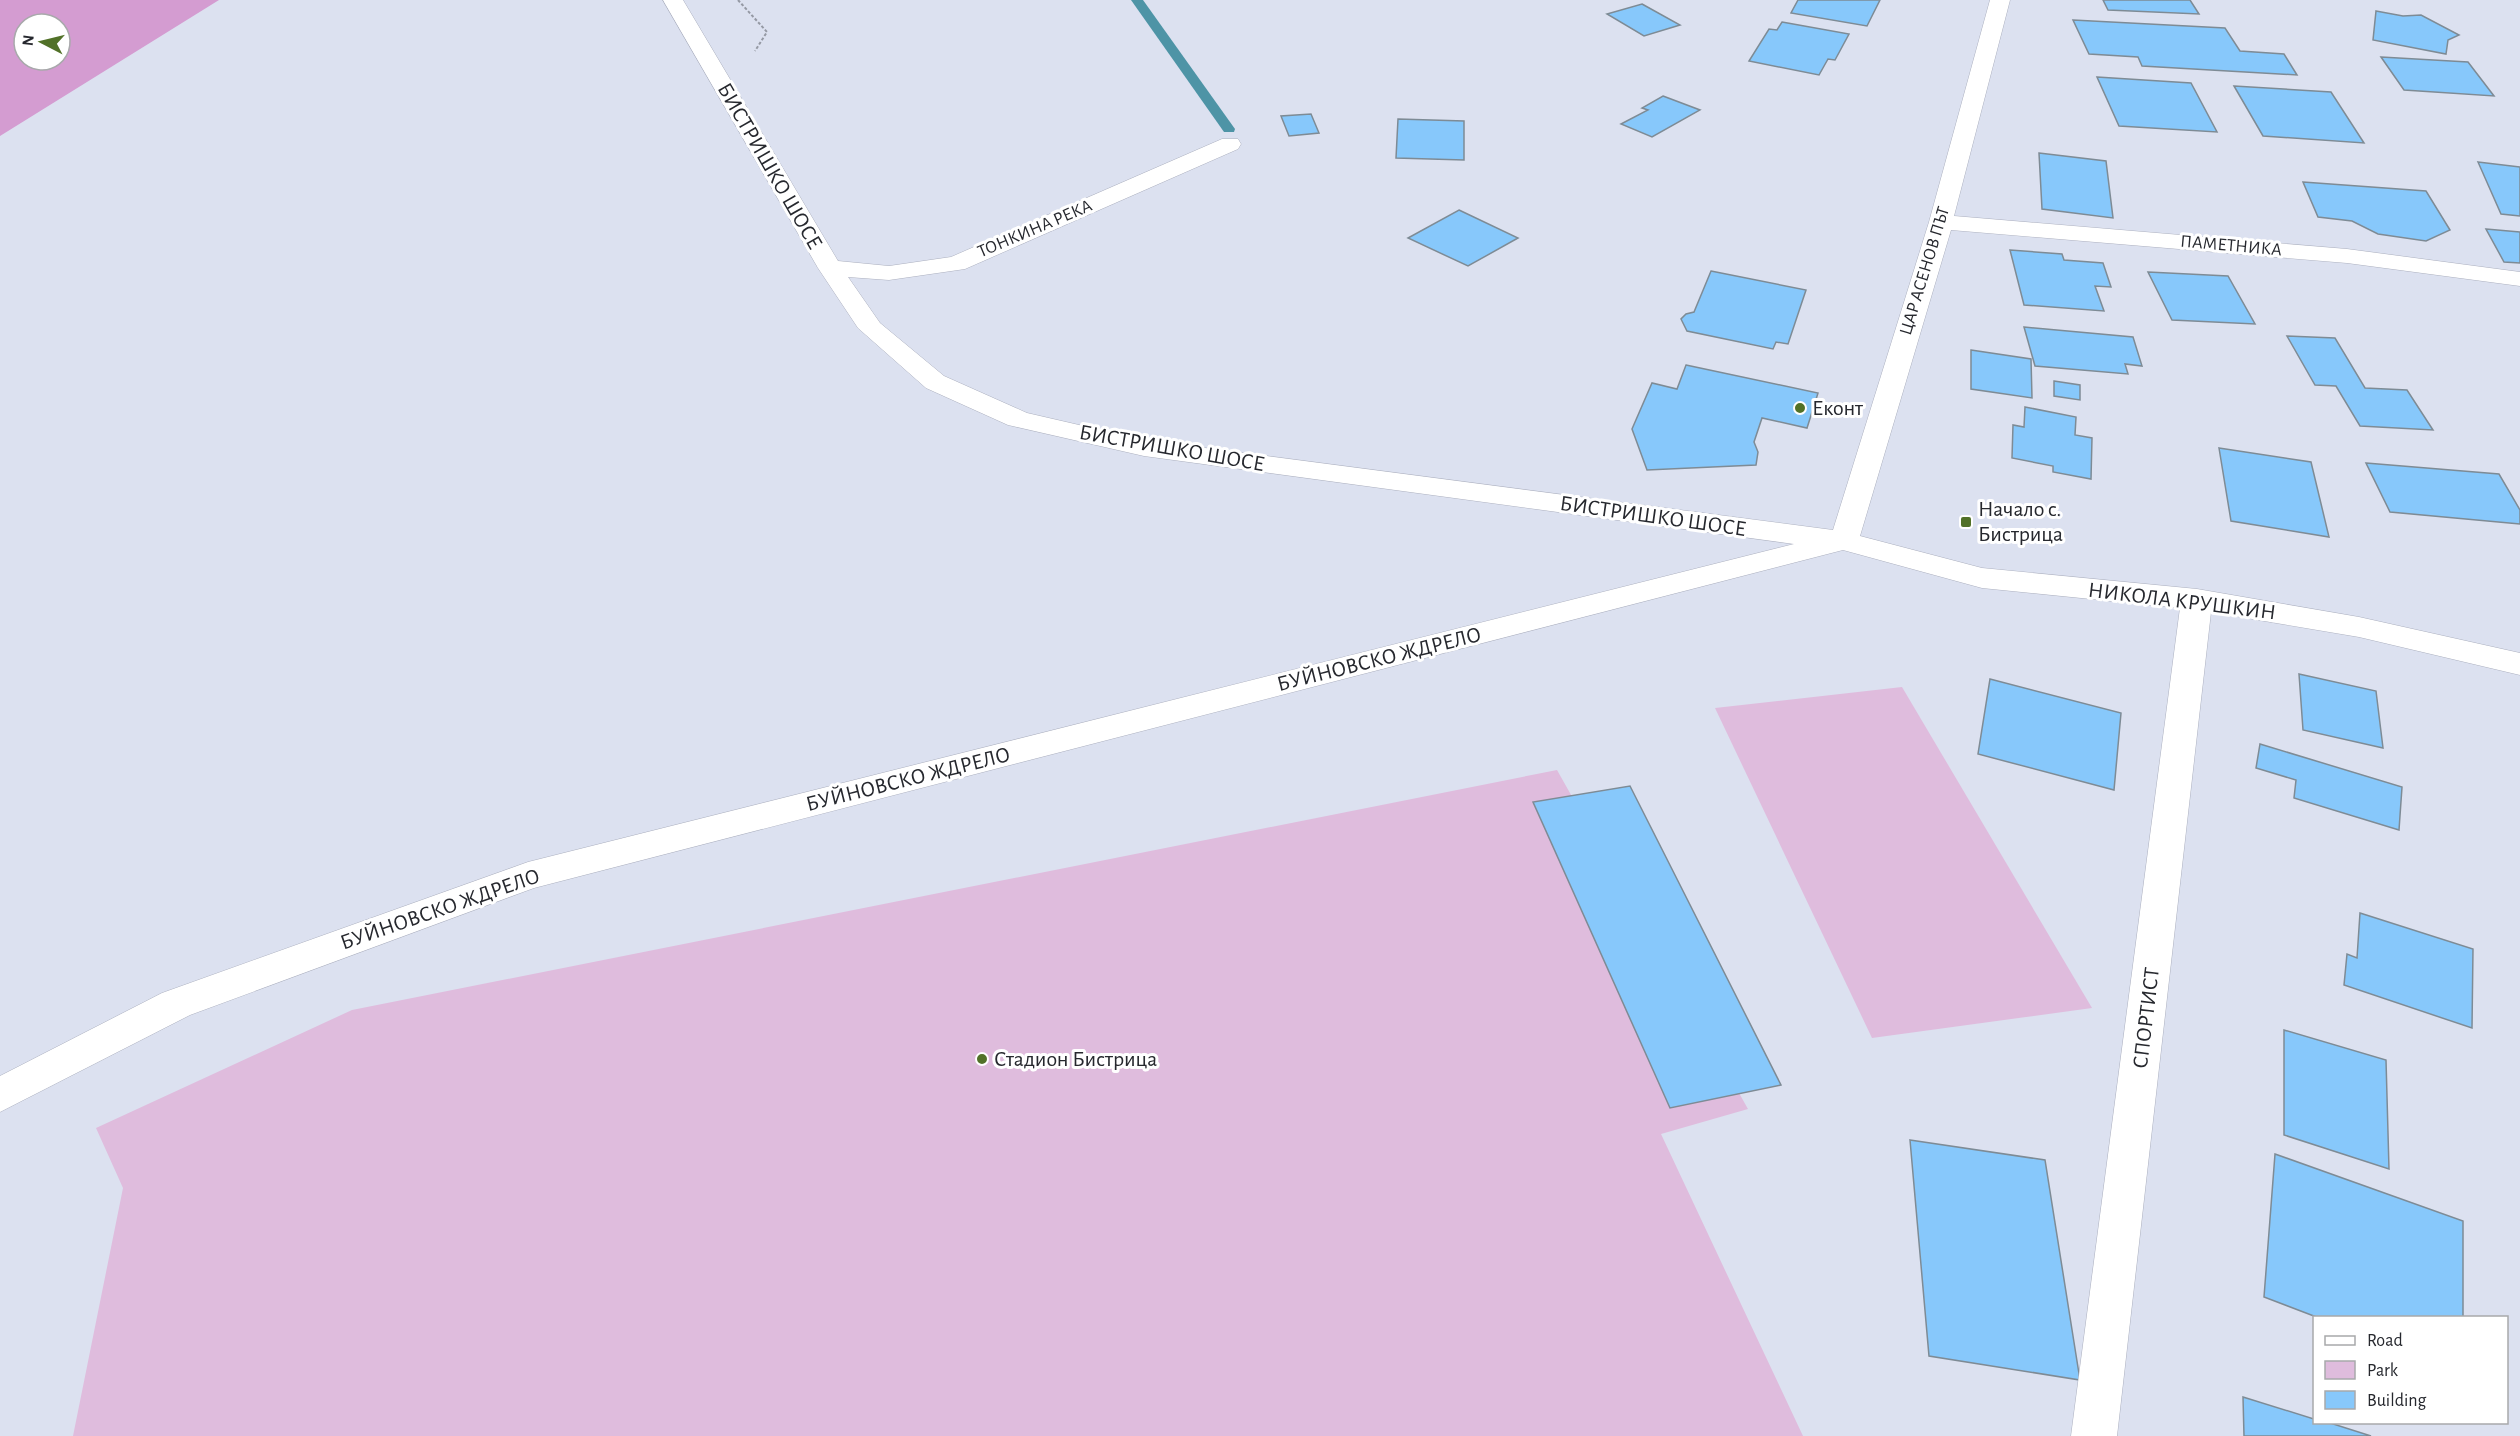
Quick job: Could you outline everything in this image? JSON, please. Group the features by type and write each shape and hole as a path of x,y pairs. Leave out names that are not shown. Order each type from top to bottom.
{"street":[{"name":"БИСТРИШКО ШОСЕ","path":"673,0 830,268 871,328 935,382 1018,419 1144,448 1844,541"},
{"name":"ЦАР АСЕНОВ ПЪТ","path":"1844,541 1941,222 2000,0"},
{"name":"ТОНКИНА РЕКА","path":"830,268 889,273 956,264 1230,144"},
{"name":"ПАМЕТНИКА","path":"1941,222 2347,256 2520,279"},
{"name":"НИКОЛА КРУШКИН","path":"1844,541 1982,578 2197,599 2359,627 2514,659"},
{"name":"БУЙНОВСКО ЖДРЕЛО","path":"0,1095 176,1004 528,876 1844,541"},
{"name":"СПОРТИСТ","path":"2094,1436 2197,599"}],"green space":[{"path":"1902,687 2092,1008 1872,1038 1715,708"},
{"name":"Стадион Бистрица","path":"1557,770 1748,1109 1661,1134 1803,1436 73,1436 123,1188 96,1128 352,1010"}],"shaded area":[{"path":"0,0 219,0 0,136"}],"building":[{"path":"1798,0 1880,0 1867,26 1791,13"},
{"path":"2103,0 2190,0 2199,14 2108,10"},
{"path":"1642,4 1680,25 1644,36 1607,14"},
{"path":"2376,11 2403,16 2421,15 2459,35 2448,40 2446,54 2373,40"},
{"path":"2073,20 2225,28 2240,51 2284,54 2297,75 2142,66 2138,57 2089,54"},
{"path":"1782,22 1849,34 1835,60 1828,59 1819,75 1749,61 1769,29 1777,30"},
{"path":"2381,57 2468,62 2494,96 2404,90"},
{"path":"2097,77 2191,83 2217,132 2119,126"},
{"path":"2234,86 2331,92 2364,143 2263,136"},
{"path":"1663,96 1700,110 1652,137 1621,124 1648,110 1642,108"},
{"path":"1311,114 1319,133 1289,136 1281,116"},
{"path":"1398,119 1464,121 1464,160 1396,158"},
{"path":"2039,153 2106,161 2113,218 2042,209"},
{"path":"2478,162 2520,167 2520,216 2501,214"},
{"path":"2303,182 2426,191 2450,230 2426,241 2378,234 2352,221 2318,217"},
{"path":"1459,210 1518,238 1468,266 1408,238"},
{"path":"2486,229 2520,232 2520,263 2504,262"},
{"path":"2010,250 2062,254 2064,260 2103,263 2111,287 2095,286 2104,311 2024,305"},
{"path":"1711,271 1806,290 1788,344 1776,342 1773,349 1687,331 1681,319 1686,314 1694,312"},
{"path":"2148,272 2228,276 2255,324 2172,320"},
{"path":"2024,327 2133,337 2142,366 2125,364 2128,374 2035,366"},
{"path":"2287,336 2335,338 2365,388 2407,390 2433,430 2360,426 2336,386 2315,385"},
{"path":"1971,350 2031,359 2032,398 1971,389"},
{"path":"1686,365 1818,393 1807,428 1762,418 1754,442 1758,452 1756,465 1647,470 1632,429 1652,383 1677,389"},
{"path":"2054,381 2080,385 2080,400 2054,396"},
{"path":"2025,407 2076,417 2075,435 2092,438 2091,479 2053,472 2053,466 2012,458 2013,425 2024,427"},
{"path":"2219,448 2311,462 2329,537 2231,521"},
{"path":"2366,463 2499,474 2520,510 2520,524 2390,512"},
{"path":"2299,674 2376,691 2383,748 2303,730"},
{"path":"1990,679 2121,713 2114,790 1978,754"},
{"path":"2260,744 2402,787 2399,830 2294,798 2296,780 2256,768"},
{"path":"1630,786 1781,1085 1670,1108 1533,802"},
{"path":"2360,913 2473,949 2472,1028 2344,985 2347,954 2357,958"},
{"path":"2284,1030 2386,1060 2389,1169 2284,1135"},
{"path":"1910,1140 2045,1160 2080,1380 1929,1356"},
{"path":"2275,1154 2463,1221 2463,1316 2314,1316 2264,1297"},
{"path":"2243,1397 2313,1419 2313,1424 2333,1424 2371,1436 2244,1436"}],"waterway":[{"path":"1137,0 1229,129"}],"place":[{"name":"Еконт","path":"1800,408"},
{"name":"Начало с. Бистрица","path":"1966,522"},
{"name":"Стадион Бистрица","path":"982,1059"}]}
